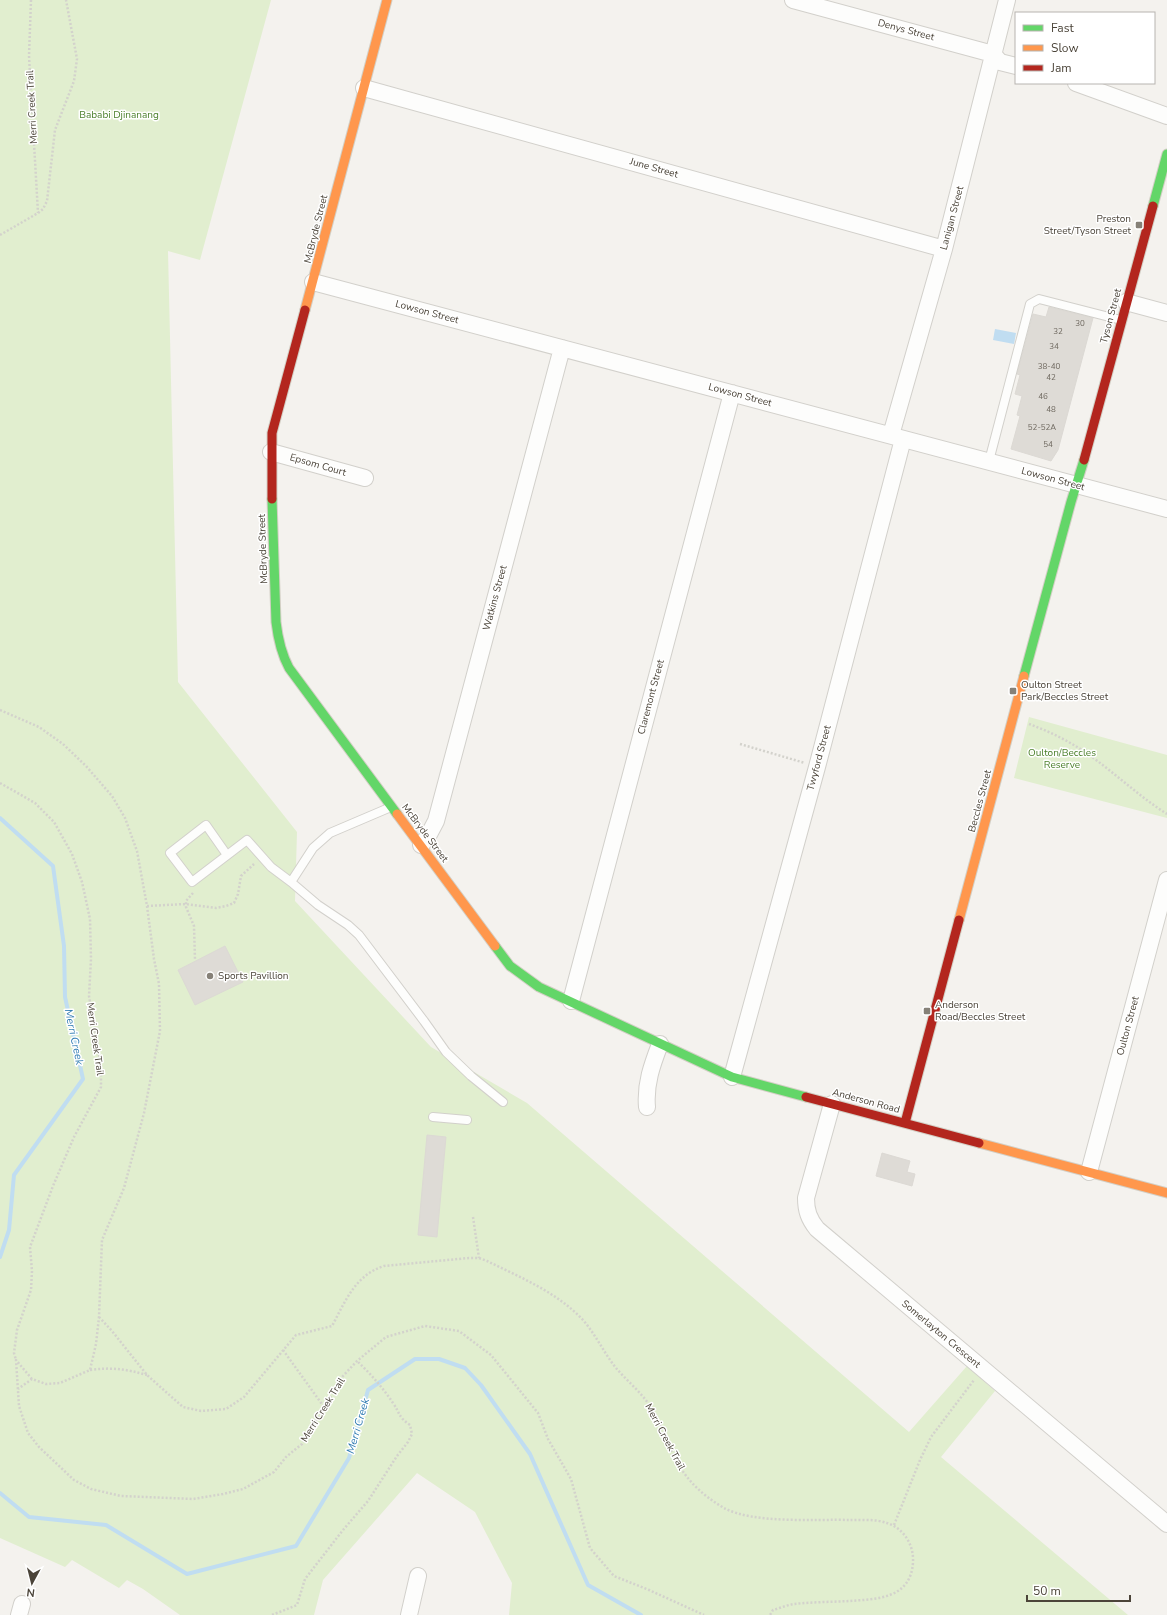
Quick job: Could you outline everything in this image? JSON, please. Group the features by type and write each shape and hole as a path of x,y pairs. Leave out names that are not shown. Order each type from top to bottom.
{"street":[{"name":"McBryde Street","path":"387,0 314,282 272,433 271,452 276,622 278,643 281,655 289,668 510,966 539,987 570,1001"},
{"name":"Denys Street","path":"793,0 993,54 1000,62 1015,66"},
{"name":"Lanigan Street","path":"897,437 1007,0"},
{"path":"1079,84 1167,116"},
{"name":"June Street","path":"364,88 944,249"},
{"name":"Tyson Street","path":"1077,485 1167,154"},
{"name":"Lowson Street","path":"314,282 1167,509"},
{"path":"1126,302 1167,312"},
{"name":"Watkins Street","path":"421,845 427,838 436,821 562,348"},
{"name":"Claremont Street","path":"570,1001 732,393"},
{"name":"Twyford Street","path":"732,1078 817,766 897,437"},
{"name":"Epsom Court","path":"271,452 365,478"},
{"name":"Beccles Street","path":"905,1123 1077,485"},
{"name":"Oulton Street","path":"1089,1172 1167,880"},
{"name":"Anderson Road","path":"570,1001 732,1078 1167,1193"},
{"path":"647,1107 650,1069 660,1044"},
{"name":"Somerlayton Crescent","path":"832,1104 806,1198 807,1213 810,1220 823,1234 1167,1524"},
{"path":"409,1615 418,1576"}],"lane":[{"path":"989,461 1030,304 1039,299 1121,320"},
{"path":"290,882 313,848 330,833 391,806"},
{"path":"227,855 206,825 170,853 192,882 247,840 262,857 290,882 318,905 348,925 359,935 446,1052 471,1076 503,1102"},
{"path":"433,1117 467,1120"}],"path":[{"name":"Merri Creek Trail","path":"31,0 29,56 38,213"},
{"name":"Merri Creek Trail","path":"38,213 47,201 55,130 74,81 77,59 66,0"},
{"path":"0,235 38,213"},
{"path":"0,710 39,727 63,744 86,766 112,796 125,818 137,851 159,984 160,1031 144,1113 126,1180 102,1240 99,1317 96,1344 90,1370"},
{"path":"1026,723 1068,741 1092,756 1148,802 1167,814"},
{"path":"740,744 817,766"},
{"name":"Merri Creek Trail","path":"0,783 35,803 54,822 72,854 82,882 90,919 91,959 89,996 101,1067 101,1088 74,1137 53,1186 30,1247 32,1271 31,1290 17,1330 14,1353 16,1360 19,1406 28,1433 38,1447 74,1480 91,1490 121,1496 193,1499 243,1489 274,1472 286,1457 302,1444 342,1378 357,1361 386,1337 425,1326 459,1331 491,1355 538,1414 548,1439 570,1479 590,1548 614,1576 704,1615"},
{"path":"147,906 186,904 216,908 226,906 234,902 238,894 241,876 262,857"},
{"path":"194,891 186,901 186,904 194,926 195,960"},
{"path":"99,1317 147,1375 183,1407 200,1411 226,1409 244,1397 296,1335 332,1326 359,1281 377,1268 445,1260 480,1258 473,1217"},
{"name":"Merri Creek Trail","path":"480,1258 539,1288 559,1300 583,1321 599,1341 614,1365 650,1405 684,1473 699,1490 716,1503 736,1513 761,1518 877,1521 894,1525"},
{"path":"283,1350 324,1408"},
{"path":"16,1360 32,1379 46,1384 60,1383 90,1370 106,1367 125,1369 147,1375"},
{"path":"272,1615 297,1605 305,1579 343,1530 368,1501 412,1434 410,1425 400,1418 393,1403 357,1361"},
{"path":"18,1390 32,1379"},
{"path":"770,1615 773,1610 793,1604 882,1598 896,1592 902,1587 912,1570 913,1554 906,1537 894,1525 924,1450 931,1437 974,1380"}],"green space":[{"name":"Bababi Djinanang","path":"0,0 271,0 200,260 168,251 178,682 297,832 295,901 431,1047 527,1103 909,1432 967,1366 995,1391 941,1457 1128,1615 509,1615 512,1583 475,1512 417,1473 323,1580 314,1615 180,1615 143,1589 127,1580 119,1588 72,1560 65,1567 0,1538"},
{"name":"Oulton/Beccles Reserve","path":"1029,717 1167,755 1167,818 1014,778"}],"water":[{"path":"995,329 1016,333 1014,344 993,340"}],"building":[{"path":"1049,307 1093,318 1058,450 1051,461 1011,449 1020,416 1017,415 1022,396 1015,394 1020,375 1017,374 1033,314 1046,317"},
{"name":"Sports Pavillion","path":"225,946 243,982 195,1005 178,970"},
{"path":"427,1135 446,1137 437,1237 418,1235"},
{"path":"882,1153 910,1161 907,1172 915,1174 912,1186 876,1176"}],"waterway":[{"name":"Merri Creek","path":"0,818 53,866 64,946 65,997 83,1079 14,1175 9,1230 0,1257"},
{"name":"Merri Creek","path":"0,1493 29,1517 106,1525 187,1574 296,1546 349,1458 368,1390 415,1359 439,1359 465,1368 481,1385 530,1454 588,1585 641,1615"}],"traffic: fast":[{"path":"1153,206 1167,154"},
{"path":"1024,676 1071,502 1084,460"},
{"path":"272,499 276,622 284,657 289,668 397,814"},
{"path":"495,946 510,966 539,987 732,1077 806,1097"}],"traffic: slow":[{"path":"305,310 387,0"},
{"path":"959,920 1024,676"},
{"path":"397,814 495,946"},
{"path":"979,1143 1167,1193"}],"traffic: jam":[{"path":"1084,460 1153,206"},
{"path":"272,499 272,433 305,310"},
{"path":"905,1123 959,920"},
{"path":"806,1097 979,1143"}],"place":[{"name":"Preston Street/Tyson Street","path":"1139,225"},
{"name":"Oulton Street Park/Beccles Street","path":"1013,691"},
{"name":"Sports Pavillion","path":"210,976"},
{"name":"Anderson Road/Beccles Street","path":"927,1011"}]}
